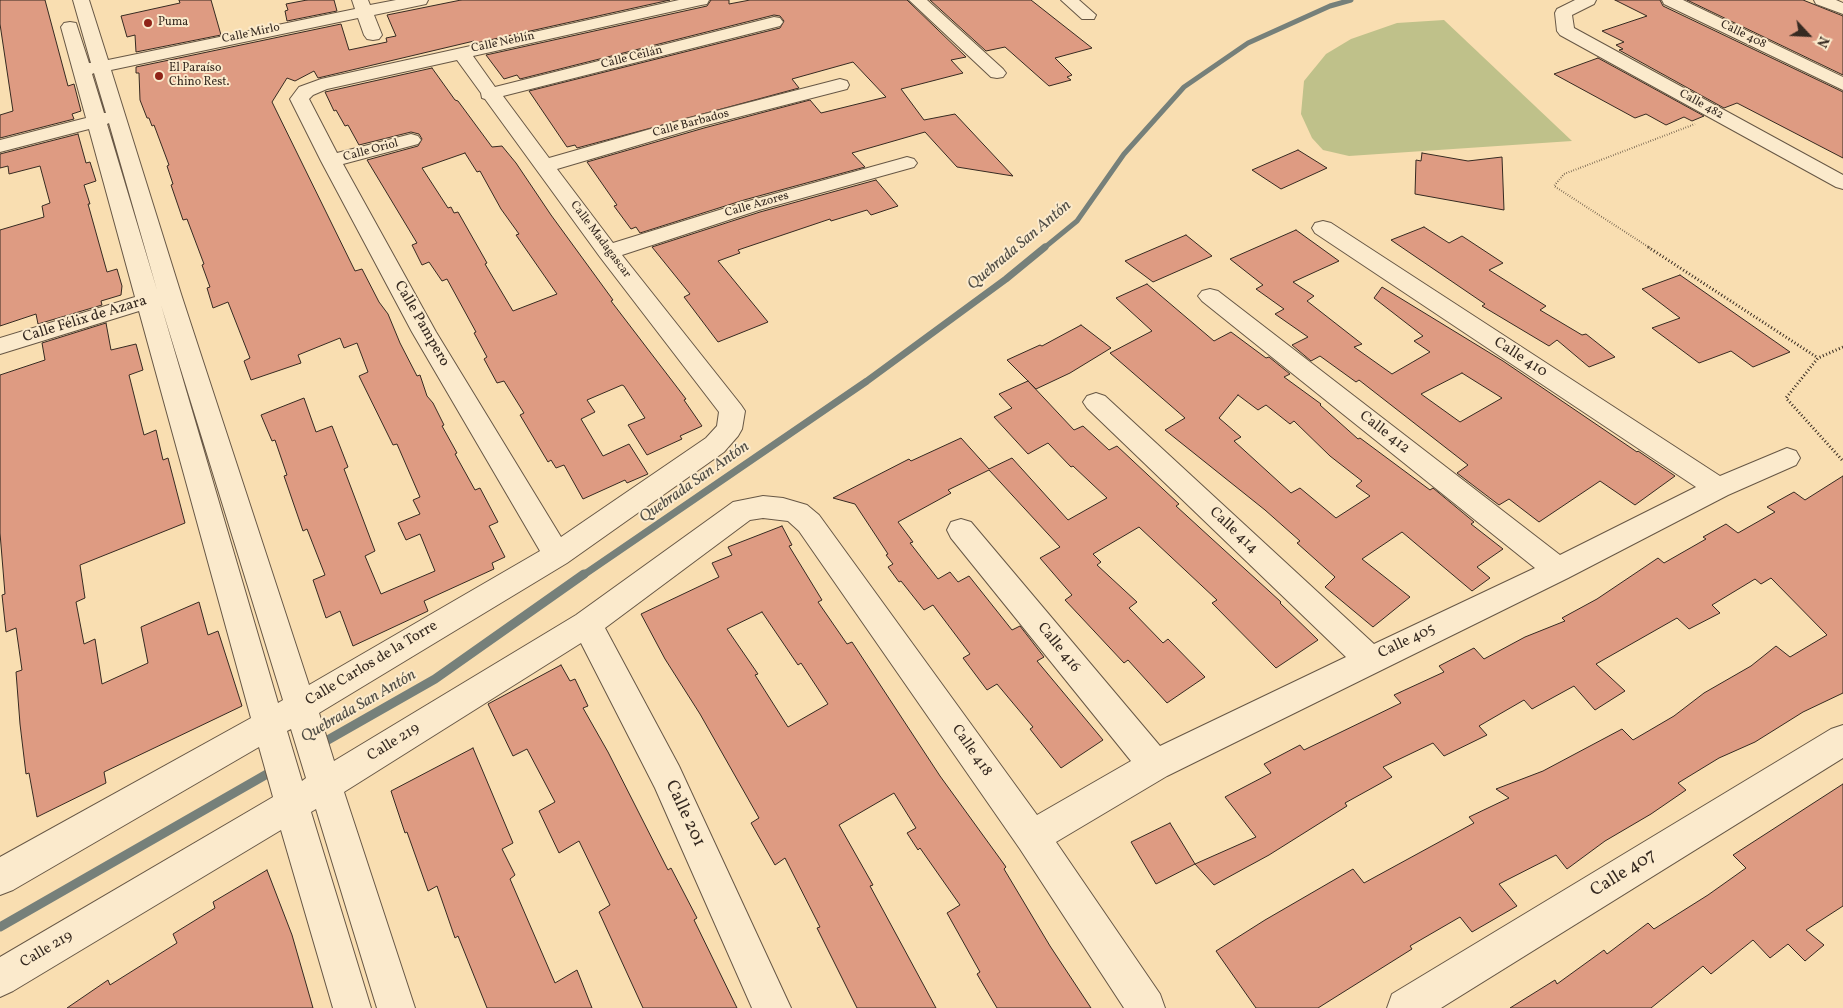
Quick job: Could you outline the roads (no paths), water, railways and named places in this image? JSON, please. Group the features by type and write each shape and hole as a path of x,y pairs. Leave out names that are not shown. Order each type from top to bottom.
{"street":[{"path":"62,0 93,68"},
{"path":"81,0 93,68 159,297 292,804 352,1008"},
{"name":"Calle Mirlo","path":"93,68 362,6 420,0"},
{"name":"Calle Neblín","path":"306,91 320,86 461,53 701,0"},
{"path":"917,0 997,73"},
{"path":"1069,0 1088,15"},
{"name":"Calle 482","path":"1588,0 1563,13 1566,31 1843,182"},
{"name":"Calle 408","path":"1670,0 1843,84"},
{"path":"1822,0 1843,9"},
{"path":"362,6 373,35"},
{"name":"Calle Ceilán","path":"490,94 774,22"},
{"name":"Calle Madagascar","path":"461,53 608,252 732,411 729,429"},
{"name":"Calle Barbados","path":"544,166 696,122 840,85"},
{"name":"Calle Pampero","path":"306,91 299,99 330,161 424,332 556,554"},
{"path":"0,146 107,118"},
{"name":"Calle Oriol","path":"330,161 412,140"},
{"name":"Calle Azores","path":"608,252 752,206 907,163"},
{"name":"Calle 410","path":"1323,228 1718,488"},
{"name":"Calle 412","path":"1210,296 1558,570"},
{"path":"159,297 300,707 396,1008"},
{"name":"Calle Félix de Azara","path":"0,346 159,297"},
{"name":"Calle 414","path":"1096,402 1370,660"},
{"name":"Calle Carlos de la Torre","path":"0,877 300,707 556,554 715,444 729,429"},
{"name":"Calle 405","path":"1032,836 1155,765 1558,570 1718,488 1787,458"},
{"name":"Calle 219","path":"0,978 325,785 587,624 744,510 763,507 782,509"},
{"name":"Calle 418","path":"782,509 797,513 808,523 1032,836 1146,1008"},
{"name":"Calle 416","path":"961,530 1155,765"},
{"name":"Calle 201","path":"587,624 668,777 772,1008"},
{"name":"Calle 407","path":"1406,1008 1843,740"}],"waterway":[{"name":"Quebrada San Antón","path":"1044,248 1077,221 1124,154 1184,87 1248,43 1330,6 1351,0"},
{"name":"Quebrada San Antón","path":"582,576 867,381 1006,279 1045,247"},
{"name":"Quebrada San Antón","path":"319,745 435,679 584,574"},
{"name":"Quebrada San Antón","path":"0,927 274,770"}],"place":[{"name":"Puma","path":"148,23"},
{"name":"El Paraíso Chino Rest.","path":"159,76"}]}
